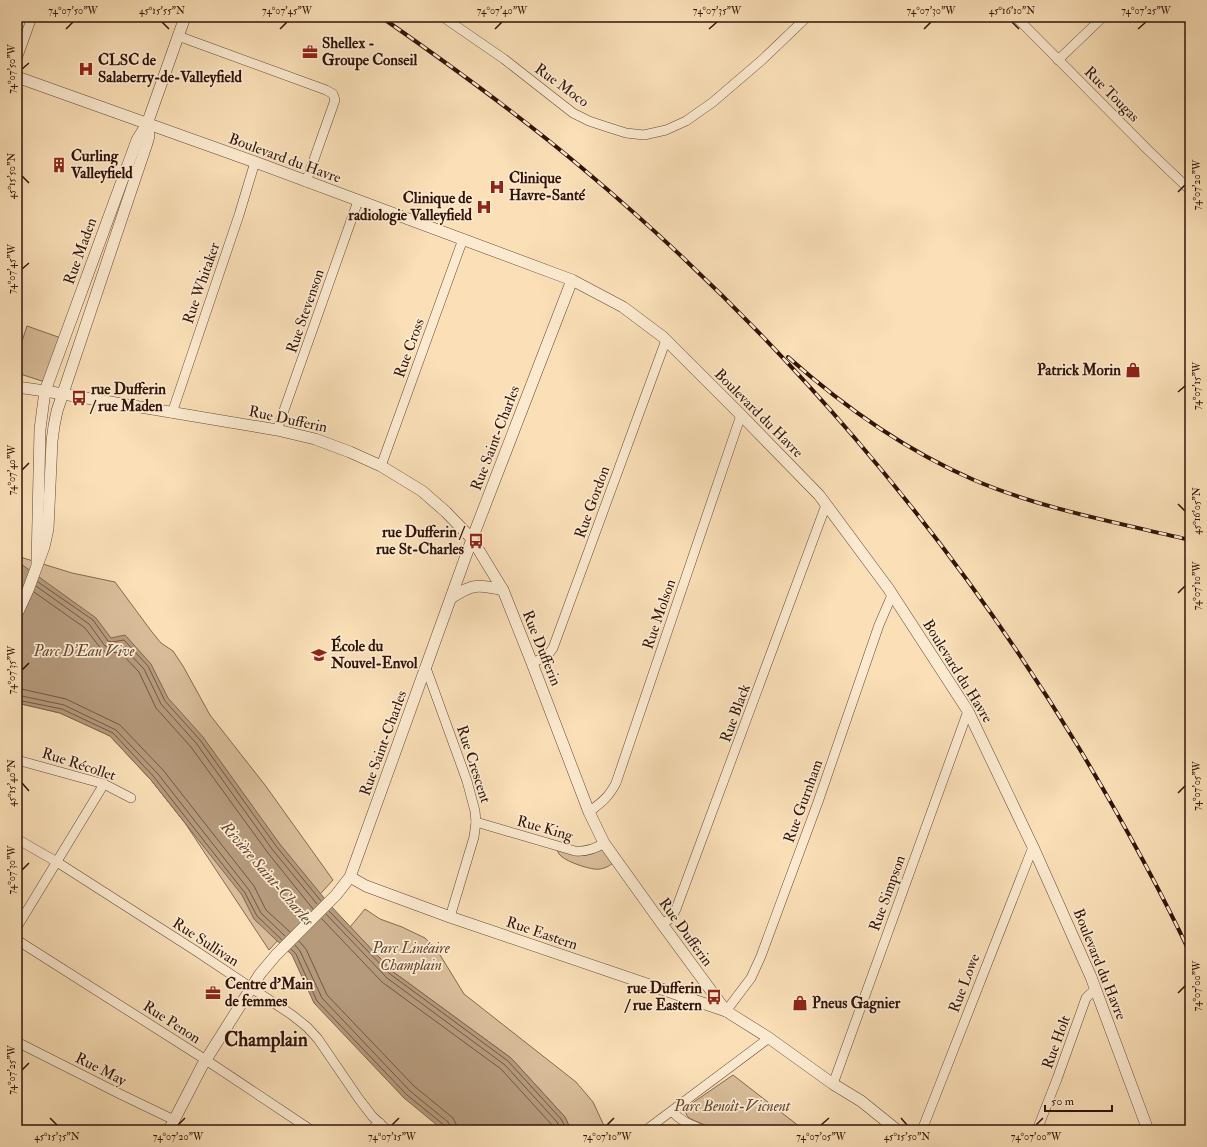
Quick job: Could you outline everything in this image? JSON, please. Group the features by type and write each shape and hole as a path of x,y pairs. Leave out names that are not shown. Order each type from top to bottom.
{"street":[{"path":"17,59 32,17"},
{"name":"Rue Maden","path":"36,568 40,429 45,391 137,140 148,124 185,17"},
{"name":"Rue Moco","path":"443,17 504,60 573,113 589,121 626,133 644,134 666,130 686,121 713,102 762,60 807,17"},
{"name":"Rue Tougas","path":"1016,17 1190,190"},
{"path":"1058,60 1103,17"},
{"path":"178,36 333,94 335,100 306,182"},
{"name":"Boulevard du Havre","path":"17,77 255,162 572,280 623,307 666,340 819,495 892,595 968,711 1033,847 1091,977 1148,1130"},
{"name":"Rue Maden","path":"17,614 28,590 44,546 48,529 54,426 62,394 147,143 149,136 148,124"},
{"name":"Rue Whitaker","path":"172,413 239,215 255,162"},
{"name":"Rue Stevenson","path":"277,430 358,201"},
{"name":"Rue Cross","path":"381,466 463,239"},
{"name":"Rue Saint-Charles","path":"171,1125 206,1060 260,974 276,955 336,894 350,877 472,539 572,280"},
{"name":"Rue Gordon","path":"532,663 547,656 553,648 666,340"},
{"name":"Rue Dufferin","path":"17,387 277,430 315,438 381,466 422,491 446,512 472,539 502,590 532,663 589,812 604,843 726,1011 769,1038 833,1084 861,1101 897,1130"},
{"name":"Rue Molson","path":"589,812 601,804 610,794 616,783 741,415"},
{"name":"Rue Black","path":"662,924 671,918 676,909 775,646 826,505"},
{"path":"451,598 464,589 479,586 502,590"},
{"name":"Rue Gurnham","path":"726,1011 751,978 761,956 818,802 879,625 892,595"},
{"name":"Rue Crescent","path":"426,668 467,781 475,811 476,822 474,837 450,918"},
{"name":"Rue Simpson","path":"833,1084 968,711"},
{"name":"Rue Récollet","path":"17,760 104,784 131,798"},
{"path":"17,927 104,784"},
{"name":"Rue King","path":"476,822 575,851 583,852 591,850 604,843"},
{"name":"Rue Sullivan","path":"17,839 57,862 196,951 286,1011 307,1027 318,1039 372,1116 387,1130"},
{"name":"Rue Lowe","path":"922,1130 1033,847"},
{"name":"Rue Eastern","path":"350,877 366,886 450,918 726,1011"},
{"name":"Rue Penon","path":"17,940 206,1060 311,1130"},
{"name":"Rue Holt","path":"1037,1130 1060,1072 1086,998 1096,989"},
{"path":"646,1130 769,1038"},
{"name":"Rue May","path":"17,1042 120,1094 171,1125"},
{"path":"672,1111 676,1117 703,1130"},
{"path":"370,1130 380,1123"}],"green space":[{"path":"27,326 61,338 45,382 17,373 17,356"},
{"name":"Parc D'Eau Vive","path":"17,556 72,573 115,582 161,643 173,651 210,715 265,785 333,880 269,950 185,823 151,780 110,736 60,713 17,703"},
{"path":"604,843 617,860 607,867 597,869 580,866 569,861 559,854 555,845 575,851"},
{"name":"Parc Linéaire Champlain","path":"365,909 380,919 425,938 437,950 464,994 576,1082 593,1102 606,1130 571,1130 565,1117 511,1058 392,971 350,927"},
{"name":"Parc Benoît-Vicnent","path":"733,1075 804,1130 716,1130 688,1117 686,1110 688,1106"}],"water":[{"name":"Rivière Saint-Charles","path":"21,564 96,618 111,638 125,635 151,664 168,698 203,737 279,843 329,904 392,971 511,1058 565,1117 571,1130 443,1130 404,1098 314,1003 292,955 254,919 242,895 151,780 110,736 60,713 17,703 17,566"}],"railway":[{"path":"381,17 533,128 582,168 654,231 724,297 791,366 854,438 915,512 973,588 1028,667 1079,748 1123,824 1151,875 1190,953"},
{"path":"788,357 831,393 876,426 924,455 974,480 1026,499 1054,507 1190,540"}],"place":[{"name":"Shellex - Groupe Conseil","path":"310,52"},
{"name":"CLSC de Salaberry-de-Valleyfield","path":"86,69"},
{"name":"Curling Valleyfield","path":"59,165"},
{"name":"Clinique Havre-Santé","path":"497,187"},
{"name":"Clinique de radiologie Valleyfield","path":"484,207"},
{"name":"Patrick Morin","path":"1133,370"},
{"name":"rue Dufferin / rue Maden","path":"79,398"},
{"name":"rue Dufferin / rue St-Charles","path":"476,541"},
{"name":"École du Nouvel-Envol","path":"319,655"},
{"name":"Centre d'Main de femmes","path":"213,993"},
{"name":"rue Dufferin / rue Eastern","path":"714,997"},
{"name":"Pneus Gagnier","path":"800,1003"}],"district":[{"name":"Champlain","path":"266,1039"}]}
